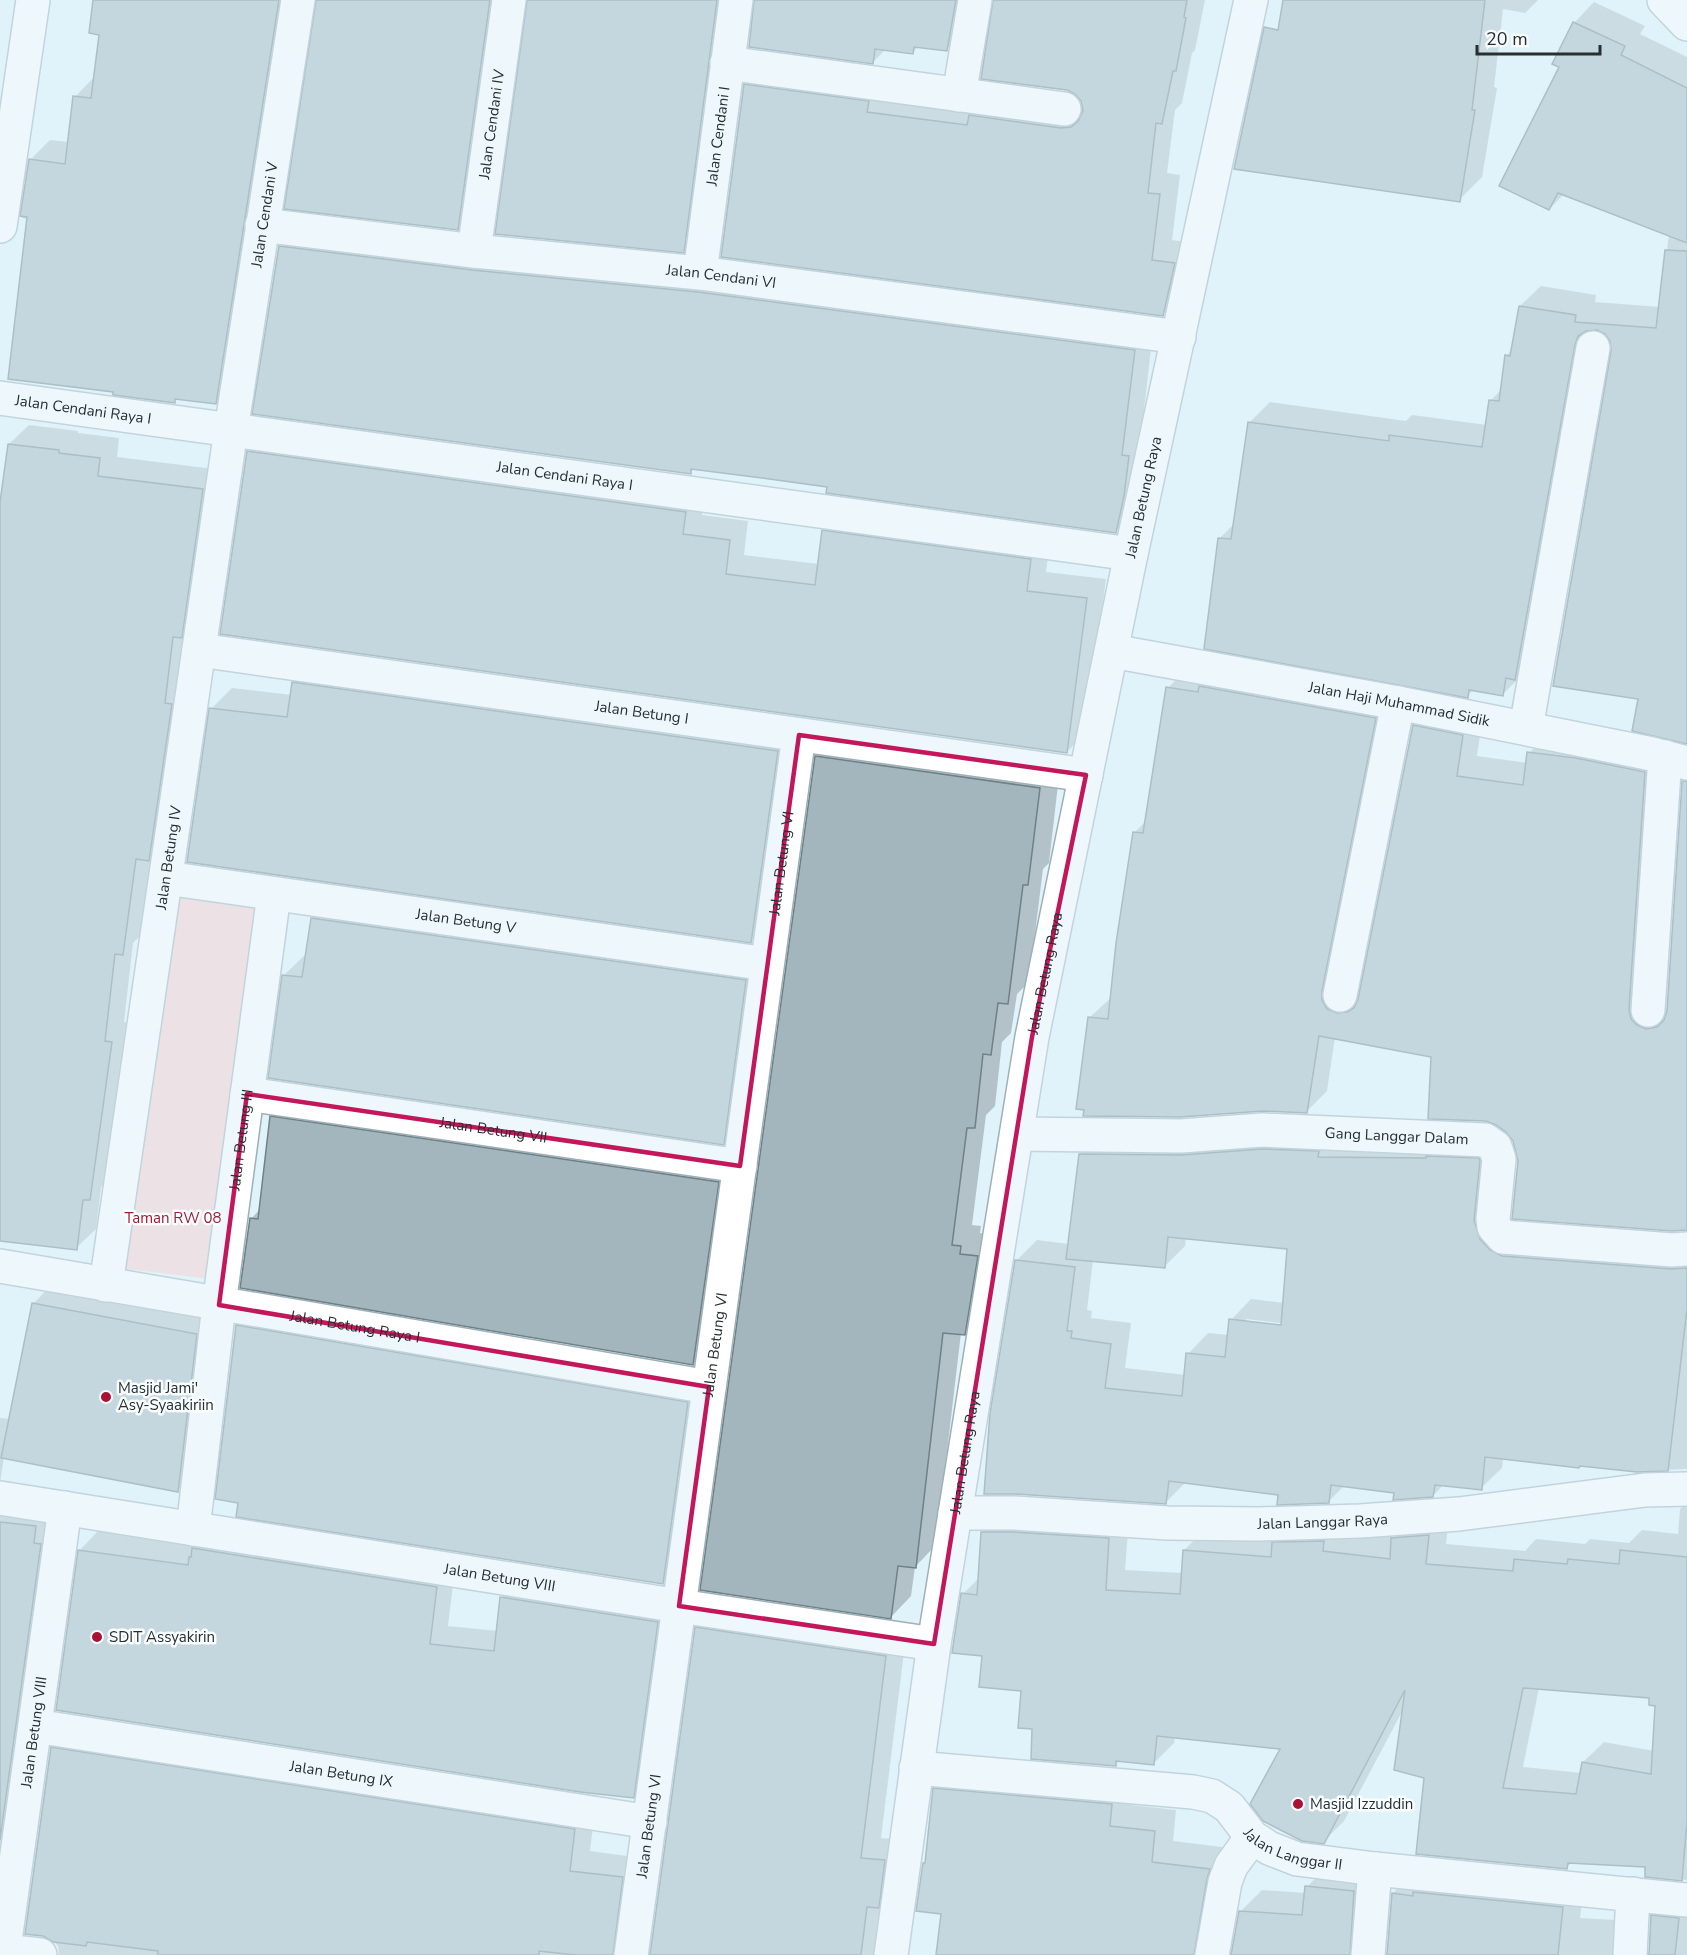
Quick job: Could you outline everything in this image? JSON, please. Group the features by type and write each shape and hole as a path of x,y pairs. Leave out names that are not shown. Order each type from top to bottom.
{"street":[{"path":"0,226 33,0"},
{"name":"Jalan Cendani V","path":"231,430 298,0"},
{"name":"Jalan Cendani IV","path":"474,251 509,0"},
{"name":"Jalan Cendani I","path":"700,273 736,0"},
{"path":"959,95 975,0"},
{"name":"Jalan Betung Raya","path":"891,1955 933,1644 1032,1037 1131,554 1251,0"},
{"path":"1664,0 1687,24"},
{"path":"728,63 1064,109"},
{"name":"Jalan Cendani VI","path":"262,225 474,251 700,273 1179,337"},
{"path":"1526,728 1593,348"},
{"name":"Jalan Cendani Raya I","path":"0,398 1131,554"},
{"name":"Jalan Betung IV","path":"106,1285 231,430"},
{"name":"Jalan Betung I","path":"199,650 1086,775"},
{"name":"Jalan Haji Muhammad Sidik","path":"1112,651 1398,703 1676,760"},
{"path":"1340,995 1398,703"},
{"name":"Jalan Betung VI","path":"632,1955 799,735"},
{"path":"1648,1010 1676,760"},
{"name":"Jalan Betung V","path":"166,878 767,964"},
{"name":"Jalan Betung III","path":"193,1529 219,1305 274,894"},
{"name":"Jalan Betung VII","path":"247,1094 740,1166"},
{"name":"Gang Langgar Dalam","path":"1017,1134 1181,1136 1262,1130 1485,1140 1495,1147 1499,1160 1494,1227 1503,1237 1687,1250"},
{"name":"Jalan Betung Raya I","path":"0,1266 709,1387"},
{"name":"Jalan Langgar Raya","path":"955,1513 1014,1513 1168,1523 1338,1522 1459,1514 1645,1490 1687,1490"},
{"name":"Jalan Betung VIII","path":"0,1498 933,1644"},
{"name":"Jalan Betung VIII","path":"4,1953 65,1508"},
{"name":"Jalan Betung IX","path":"34,1726 650,1822"},
{"name":"Jalan Langgar II","path":"916,1768 1193,1792 1212,1796 1229,1807 1252,1837 1269,1848 1297,1859 1687,1900"},
{"path":"1212,1955 1225,1882 1232,1866 1252,1837"},
{"path":"1368,1955 1375,1869"},
{"path":"1630,1955 1633,1894"},
{"path":"4,1953 40,1955"}],"highlighted area":[{"path":"799,735 1086,775 1032,1037 934,1644 679,1606 709,1387 219,1305 247,1094 740,1166"}],"green space":[{"name":"Taman RW 08","path":"168,889 267,899 219,1280 111,1267"}],"building":[{"path":"93,0 279,0 216,404 175,399 175,403 113,395 113,392 8,379 27,217 20,216 29,159 65,164 73,96 91,98 99,35 89,33"},
{"path":"316,0 490,0 458,230 284,209"},
{"path":"527,0 717,0 684,253 495,234"},
{"path":"754,0 956,0 947,51 914,47 913,54 875,49 873,64 749,47"},
{"path":"993,0 1187,0 1176,71 1173,71 1162,124 1156,123 1148,193 1160,194 1152,260 1175,263 1163,316 721,257 744,84 869,101 867,112 967,125 969,115 1061,128 1071,127 1078,121 1083,111 1081,101 1067,90 981,79"},
{"path":"1283,0 1485,0 1472,110 1475,110 1460,202 1234,169 1264,27 1278,30"},
{"path":"1573,22 1625,46 1621,55 1687,88 1687,243 1558,193 1549,210 1499,186 1559,67 1552,64"},
{"path":"279,246 472,270 698,292 1135,350 1122,455 1129,456 1116,533 826,493 827,487 762,478 691,469 691,474 252,414"},
{"path":"1665,250 1687,251 1687,744 1632,731 1638,699 1553,686 1611,351 1610,341 1605,334 1597,330 1586,331 1578,336 1575,345 1515,680 1506,678 1503,696 1469,690 1468,698 1204,649 1218,538 1231,539 1248,422 1389,441 1389,435 1482,447 1489,400 1499,401 1505,355 1510,356 1519,306 1576,315 1575,322 1656,328"},
{"path":"8,444 100,458 98,476 203,489 182,638 173,637 165,703 172,704 149,861 136,859 123,955 115,954 105,1041 112,1042 90,1200 83,1200 77,1250 0,1241 0,502"},
{"path":"247,451 686,512 683,534 730,540 726,574 815,585 822,530 1031,559 1027,591 1087,598 1067,753 220,634"},
{"path":"292,682 778,751 751,943 187,862 209,708 287,717"},
{"path":"1199,686 1376,718 1322,991 1322,1000 1327,1009 1337,1013 1347,1012 1354,1008 1358,999 1413,725 1463,735 1457,776 1523,785 1527,752 1576,758 1645,772 1629,1009 1631,1019 1646,1029 1657,1027 1664,1020 1667,1011 1682,781 1687,781 1687,1230 1672,1231 1512,1219 1518,1161 1513,1141 1506,1132 1486,1121 1428,1119 1431,1057 1319,1036 1307,1113 1263,1111 1180,1117 1083,1116 1084,1110 1076,1109 1088,1017 1108,1019 1116,943 1133,832 1143,833 1166,687 1198,692"},
{"path":"815,756 1040,788 1028,885 1023,885 1008,1004 998,1003 991,1055 983,1054 975,1128 967,1128 952,1245 961,1246 960,1254 978,1256 965,1335 943,1333 916,1568 898,1566 891,1619 700,1590"},
{"path":"311,918 746,980 724,1145 268,1078 282,975 302,977"},
{"path":"270,1116 719,1182 693,1365 240,1288 250,1218 258,1219"},
{"path":"1262,1149 1319,1151 1318,1157 1479,1158 1474,1221 1480,1239 1490,1250 1502,1256 1671,1269 1687,1268 1687,1309 1668,1471 1637,1472 1580,1466 1579,1468 1485,1457 1482,1490 1435,1485 1433,1497 1393,1500 1394,1493 1331,1485 1329,1503 1277,1505 1278,1495 1169,1481 1166,1504 984,1494 990,1413 1015,1260 1075,1267 1067,1331 1072,1331 1071,1338 1111,1344 1105,1388 1182,1396 1186,1353 1225,1357 1229,1319 1281,1325 1287,1249 1168,1237 1165,1268 1066,1259 1079,1154 1181,1155"},
{"name":"Masjid Jami' Asy-Syaakiriin","path":"32,1303 197,1334 178,1492 1,1458"},
{"path":"236,1325 688,1402 663,1584 236,1517 238,1503 215,1499"},
{"path":"0,1522 36,1526 34,1543 41,1544 0,1840"},
{"path":"981,1532 1109,1538 1106,1590 1180,1594 1183,1550 1271,1557 1272,1542 1324,1541 1323,1551 1390,1559 1391,1538 1429,1535 1426,1564 1513,1571 1514,1559 1567,1564 1568,1559 1619,1564 1620,1550 1687,1557 1687,1821 1682,1881 1645,1877 1645,1867 1568,1863 1567,1869 1416,1854 1424,1778 1394,1770 1405,1690 1324,1844 1302,1841 1263,1821 1250,1804 1280,1749 1157,1736 1154,1765 1116,1761 1116,1766 1031,1759 1032,1729 1018,1728 1021,1691 979,1687 982,1656 952,1653 961,1593 977,1595","holes":["1523,1688 1649,1698 1649,1705 1655,1706 1651,1774 1582,1762 1576,1794 1503,1788"]},
{"path":"192,1548 437,1587 430,1644 494,1651 500,1597 658,1622 634,1798 580,1792 56,1710 78,1550 188,1565"},
{"path":"695,1627 886,1656 861,1858 885,1860 879,1908 867,1907 861,1955 650,1955"},
{"path":"51,1747 575,1829 570,1871 623,1877 613,1955 575,1955 539,1951 539,1955 158,1955 158,1951 87,1942 86,1946 53,1942 43,1936 25,1934"},
{"path":"933,1788 1112,1804 1110,1826 1155,1831 1152,1862 1210,1869 1194,1955 936,1955 941,1914 916,1911 923,1863 925,1863"},
{"path":"1305,1886 1354,1891 1350,1955 1231,1955 1239,1911 1302,1915"},
{"path":"1413,1892 1563,1907 1558,1955 1387,1955 1392,1893 1413,1896"},
{"path":"1651,1915 1679,1918 1675,1955 1649,1955"}],"place":[{"name":"Masjid Jami' Asy-Syaakiriin","path":"106,1397"},
{"name":"SDIT Assyakirin","path":"97,1637"},
{"name":"Masjid Izzuddin","path":"1298,1804"}]}
